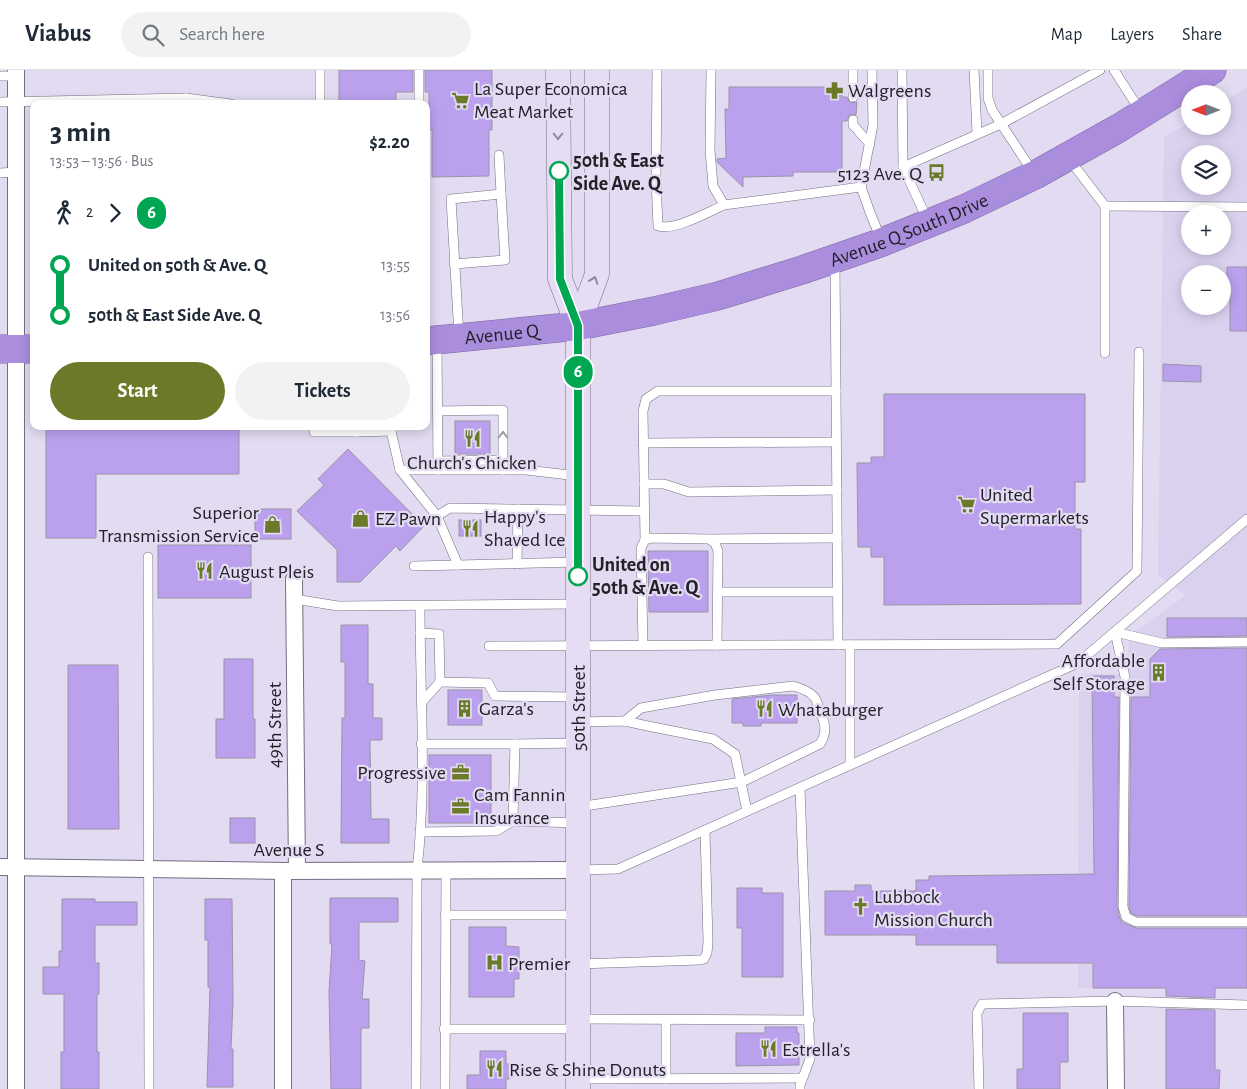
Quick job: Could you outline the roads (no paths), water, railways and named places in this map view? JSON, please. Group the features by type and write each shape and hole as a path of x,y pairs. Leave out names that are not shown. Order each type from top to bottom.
{"highway":[{"name":"Avenue Q South Drive","path":"578,326 718,296 835,259 929,224 1035,175 1142,114 1212,70"},
{"name":"Avenue Q","path":"441,340 578,326"}],"main road":[{"name":"50th Street","path":"558,70 560,279 578,326"},
{"name":"50th Street","path":"578,1084 578,326 597,274 597,70"}],"street":[{"path":"11,74 8,102 8,173 16,349 8,867 16,1089"},
{"name":"49th Street","path":"284,1089 290,871 294,579"},
{"name":"Avenue S","path":"8,867 290,871 578,870"},
{"path":"1116,1001 1116,1089"}],"lane":[{"path":"320,70 320,100"},
{"path":"419,70 420,100"},
{"path":"657,70 656,215 658,226 664,227 688,221 724,205 861,187"},
{"path":"711,70 710,150 713,186 724,205"},
{"path":"853,70 853,97"},
{"path":"872,70 873,125 861,187 883,242"},
{"path":"902,70 903,167 929,224"},
{"path":"974,70 977,133"},
{"path":"988,70 988,98 992,110 1035,175"},
{"path":"903,167 1001,124 1100,70"},
{"path":"1114,70 1142,114"},
{"path":"8,102 30,102"},
{"path":"853,120 853,125 870,144"},
{"path":"454,264 505,260 500,155"},
{"path":"1067,157 1105,206 1106,353"},
{"path":"438,466 441,340 454,264 452,199 501,194"},
{"path":"1105,206 1247,207"},
{"path":"835,259 838,644"},
{"path":"488,646 1058,644 1137,571 1140,352"},
{"path":"643,645 641,548 645,540 643,510 643,411 646,399 658,392 836,391"},
{"path":"438,411 503,410 503,465"},
{"path":"314,430 314,432 343,430"},
{"path":"391,430 400,470 437,516 458,565"},
{"path":"643,443 836,442"},
{"path":"400,470 438,466 503,465 526,470 578,476"},
{"path":"644,484 664,484 689,492 837,490"},
{"path":"437,516 450,508 643,510"},
{"path":"517,564 518,509"},
{"path":"578,870 618,869 1078,663 1247,519"},
{"path":"645,540 651,538 837,538"},
{"path":"709,539 715,543 718,551 717,645"},
{"path":"148,556 149,1089"},
{"path":"414,566 578,562"},
{"path":"718,592 837,592"},
{"path":"294,599 338,606 578,604"},
{"path":"416,1089 416,870 420,832 421,744 420,606"},
{"path":"1115,632 1162,643 1247,642"},
{"path":"1115,632 1125,677 1123,907 1126,918 1136,922 1247,922"},
{"path":"420,633 439,634 440,682 421,703"},
{"path":"850,644 850,765"},
{"path":"440,682 488,683 495,696 578,697"},
{"path":"420,832 496,831 513,821 578,815 742,782 820,744 826,730 824,719 814,698 803,688 794,686 714,695 641,708 625,721"},
{"path":"421,744 515,744 625,721 713,739 735,754 747,811"},
{"path":"513,821 515,744"},
{"path":"800,788 810,1020 810,1059 800,1089"},
{"path":"578,964 704,959 708,942 705,830"},
{"path":"445,1089 446,870"},
{"path":"445,915 578,915"},
{"path":"979,1089 977,1013 982,1004 1116,1001 1247,1005"},
{"path":"444,1029 666,1020 810,1020"},
{"path":"666,1020 666,1079"},
{"path":"578,1084 666,1079 803,1078"}],"place":[{"name":"Walgreens","path":"834,90"},
{"name":"La Super Economica Meat Market","path":"460,100"},
{"name":"50th & East Side Ave. Q","path":"559,171"},
{"name":"5123 Ave. Q","path":"936,173"},
{"name":"Church's Chicken","path":"472,438"},
{"name":"United Supermarkets","path":"966,505"},
{"name":"EZ Pawn","path":"361,518"},
{"name":"Superior Transmission Service","path":"273,524"},
{"name":"Happy's Shaved Ice","path":"470,528"},
{"name":"August Pleis","path":"205,571"},
{"name":"United on 50th & Ave. Q","path":"578,576"},
{"name":"Affordable Self Storage","path":"1159,672"},
{"name":"Garza's","path":"465,708"},
{"name":"Whataburger","path":"764,709"},
{"name":"Progressive","path":"460,772"},
{"name":"Cam Fannin Insurance","path":"460,806"},
{"name":"Lubbock Mission Church","path":"860,907"},
{"name":"Premier","path":"494,963"},
{"name":"Estrella's","path":"768,1049"},
{"name":"Rise & Shine Donuts","path":"495,1069"}]}
